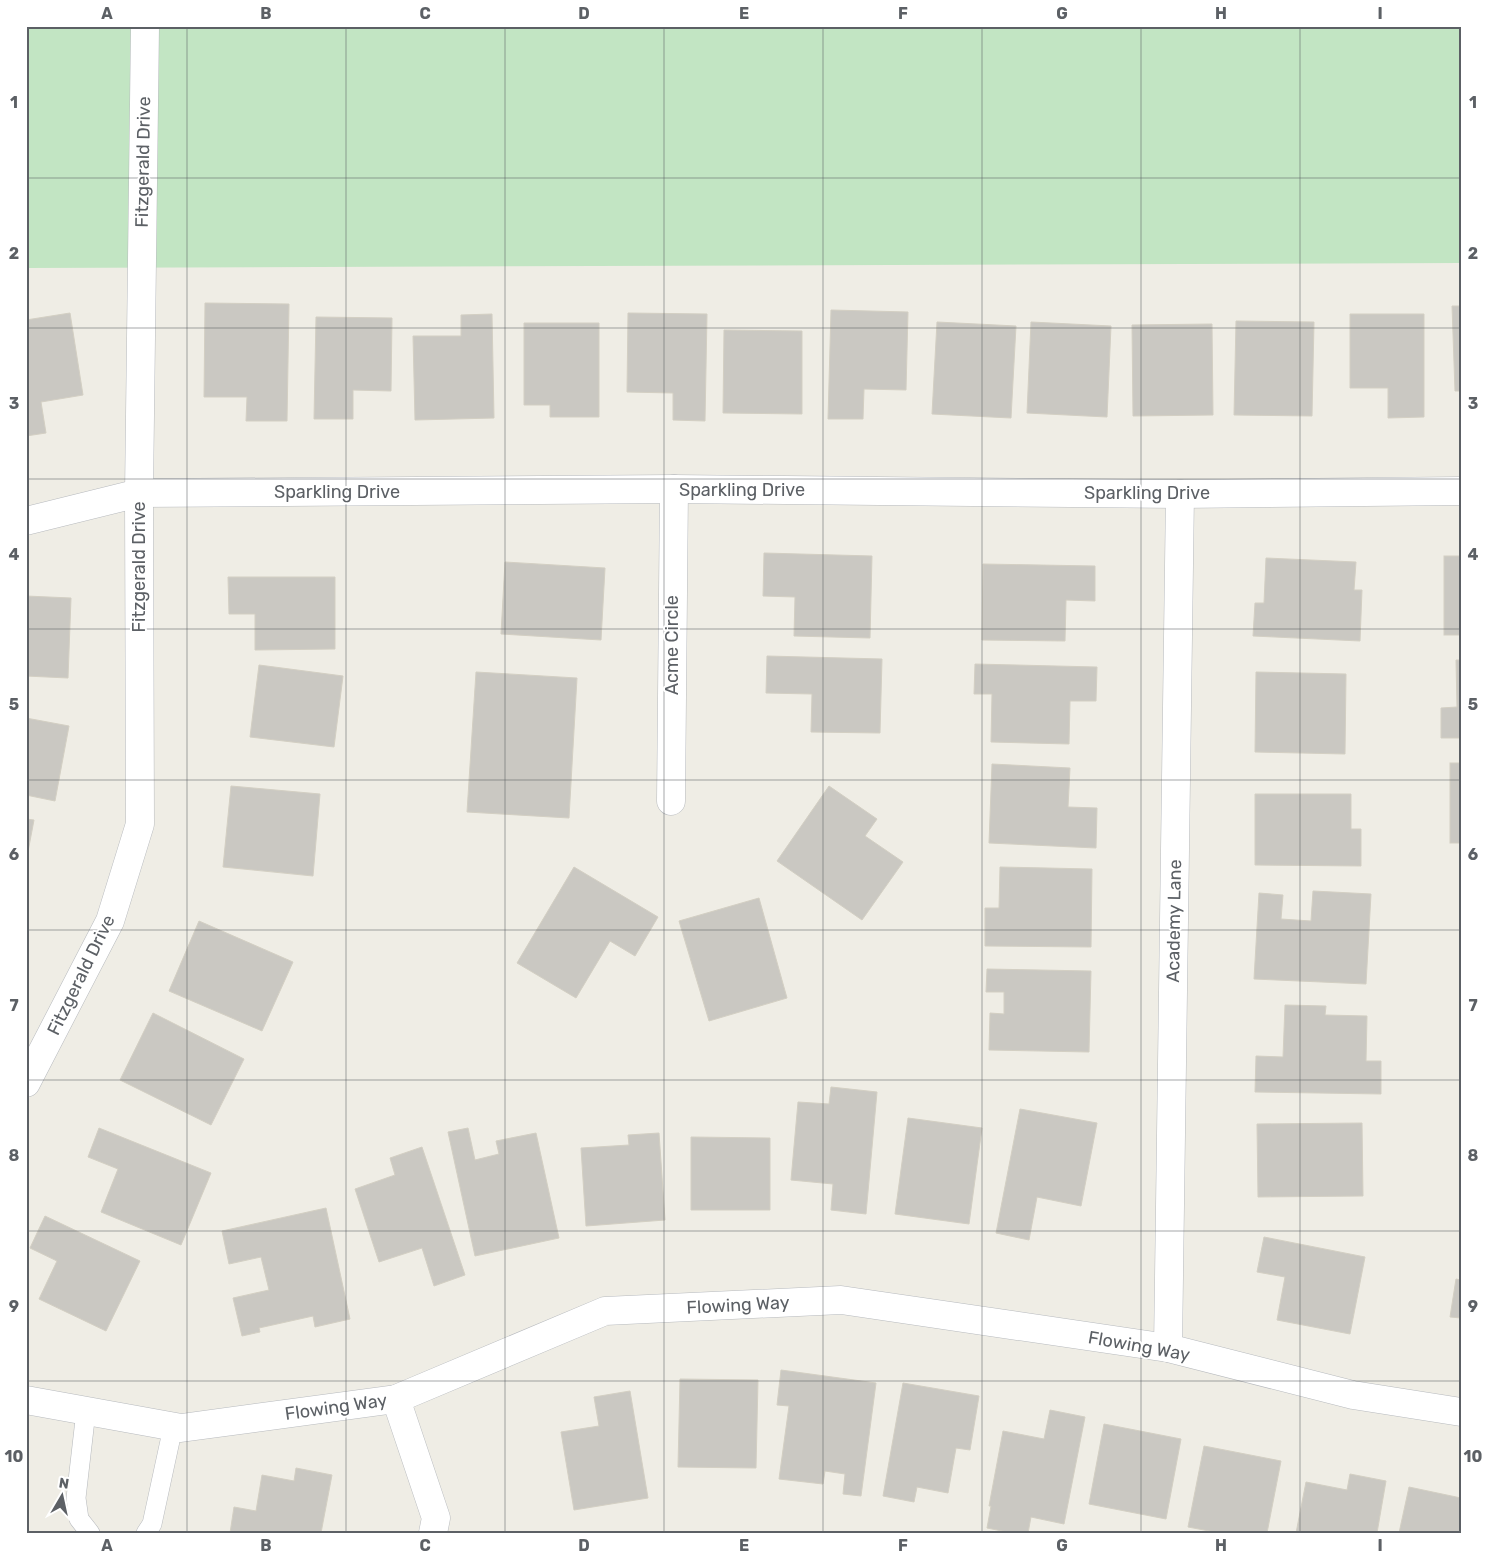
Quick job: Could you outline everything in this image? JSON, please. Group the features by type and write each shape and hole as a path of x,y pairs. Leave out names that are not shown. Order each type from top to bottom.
{"street":[{"name":"Fitzgerald Drive","path":"26,1083 110,921 140,824 139,493 145,26"},
{"name":"Sparkling Drive","path":"26,521 139,493 674,489 1180,494 1461,491"},
{"name":"Acme Circle","path":"671,801 674,489"},
{"name":"Academy Lane","path":"1168,1348 1180,494"},
{"name":"Flowing Way","path":"26,1400 181,1428 396,1399 605,1311 841,1300 1168,1348 1354,1396 1461,1412"},
{"path":"396,1399 436,1518 433,1533"}],"lane":[{"path":"86,1411 76,1498 79,1518 90,1533"},
{"path":"146,1533 152,1524 173,1427"}],"green space":[{"path":"26,26 1461,26 1461,263 26,268"}],"building":[{"path":"205,303 289,304 287,421 246,421 247,397 204,397"},
{"path":"1452,306 1461,306 1461,391 1455,391"},
{"path":"831,310 908,312 906,390 864,389 863,419 828,419"},
{"path":"70,313 83,395 41,402 46,433 26,436 26,320"},
{"path":"628,313 707,314 705,421 673,420 673,393 627,392"},
{"path":"492,314 494,418 415,420 413,336 461,336 461,315"},
{"path":"1350,314 1424,314 1424,417 1388,418 1388,388 1350,388"},
{"path":"316,317 392,318 391,391 353,390 353,419 314,419"},
{"path":"1236,321 1314,322 1312,416 1234,415"},
{"path":"937,322 1016,326 1011,418 932,414"},
{"path":"1031,322 1111,326 1107,417 1027,413"},
{"path":"524,323 599,323 599,417 550,417 550,405 524,405"},
{"path":"1212,324 1213,415 1133,416 1132,325"},
{"path":"724,330 802,331 802,414 723,413"},
{"path":"764,553 872,556 870,638 794,636 795,597 763,596"},
{"path":"1444,556 1461,556 1461,635 1444,635"},
{"path":"1266,558 1356,562 1354,590 1362,590 1360,641 1253,636 1255,603 1264,603"},
{"path":"505,562 605,568 601,640 501,634"},
{"path":"983,564 1095,566 1095,601 1066,600 1065,641 982,640"},
{"path":"228,577 335,577 335,649 255,650 255,614 229,614"},
{"path":"26,596 71,598 68,678 26,676"},
{"path":"767,656 882,659 880,733 811,732 812,694 766,693"},
{"path":"1456,660 1461,660 1461,738 1441,738 1441,708 1457,707"},
{"path":"975,664 1097,667 1096,701 1070,701 1069,744 991,742 992,694 974,694"},
{"path":"259,665 343,676 334,747 250,737"},
{"path":"476,672 577,678 569,818 467,812"},
{"path":"1256,672 1346,674 1345,754 1255,752"},
{"path":"26,718 69,726 55,801 26,795"},
{"path":"1450,763 1461,763 1461,843 1450,843"},
{"path":"992,764 1070,768 1068,807 1097,808 1096,848 989,843"},
{"path":"231,786 320,794 313,876 223,867"},
{"path":"829,786 877,819 865,836 903,862 862,920 777,861"},
{"path":"1255,794 1351,794 1351,829 1361,829 1361,866 1255,865"},
{"path":"26,819 34,820 26,862"},
{"path":"574,867 658,917 635,956 610,941 576,998 517,963"},
{"path":"1000,867 1092,869 1091,947 985,946 985,908 999,908"},
{"path":"1313,891 1371,894 1366,984 1254,979 1259,893 1283,895 1281,919 1311,921"},
{"path":"759,898 787,998 709,1021 679,921"},
{"path":"199,921 293,962 262,1031 169,991"},
{"path":"987,969 1091,971 1089,1052 989,1050 990,1013 1004,1014 1004,992 986,992"},
{"path":"1285,1005 1326,1006 1325,1015 1367,1016 1366,1061 1381,1061 1381,1094 1255,1092 1256,1056 1283,1057"},
{"path":"153,1013 244,1059 211,1125 120,1080"},
{"path":"831,1087 877,1092 866,1214 831,1210 833,1184 791,1180 798,1102 829,1104"},
{"path":"1020,1109 1097,1123 1081,1206 1037,1197 1029,1240 996,1233"},
{"path":"908,1118 982,1128 969,1224 895,1214"},
{"path":"1362,1123 1363,1196 1258,1197 1257,1124"},
{"path":"99,1128 211,1173 181,1245 101,1212 118,1169 88,1157"},
{"path":"468,1128 475,1160 499,1154 496,1141 536,1133 559,1238 475,1256 448,1132"},
{"path":"659,1133 665,1220 586,1226 581,1148 629,1145 628,1135"},
{"path":"691,1137 770,1138 770,1210 691,1210"},
{"path":"422,1147 465,1275 434,1286 422,1248 379,1262 355,1189 395,1175 390,1158"},
{"path":"326,1208 350,1319 315,1327 313,1316 259,1328 260,1332 242,1336 233,1298 269,1290 261,1257 229,1264 222,1231"},
{"path":"45,1216 140,1261 106,1331 39,1299 57,1261 30,1248"},
{"path":"1264,1237 1365,1257 1350,1334 1277,1320 1285,1277 1257,1272"},
{"path":"1456,1279 1461,1280 1461,1318 1450,1317"},
{"path":"781,1370 876,1383 861,1496 843,1494 845,1474 825,1471 823,1484 779,1479 789,1406 777,1405"},
{"path":"680,1379 758,1380 756,1468 678,1467"},
{"path":"903,1383 979,1396 970,1450 956,1448 948,1493 917,1487 914,1502 883,1496"},
{"path":"630,1391 648,1498 574,1510 561,1432 599,1426 594,1397"},
{"path":"1050,1410 1085,1417 1064,1524 1031,1517 1028,1533 1012,1533 987,1528 991,1506 989,1506 1003,1431 1044,1439"},
{"path":"1104,1424 1181,1439 1166,1519 1089,1504"},
{"path":"1204,1446 1281,1461 1267,1533 1220,1533 1188,1527"},
{"path":"296,1468 332,1475 321,1533 230,1533 234,1507 256,1511 262,1475 294,1481"},
{"path":"1350,1474 1386,1481 1377,1533 1296,1533 1306,1482 1347,1490"},
{"path":"1409,1487 1461,1498 1461,1533 1399,1533"}]}
